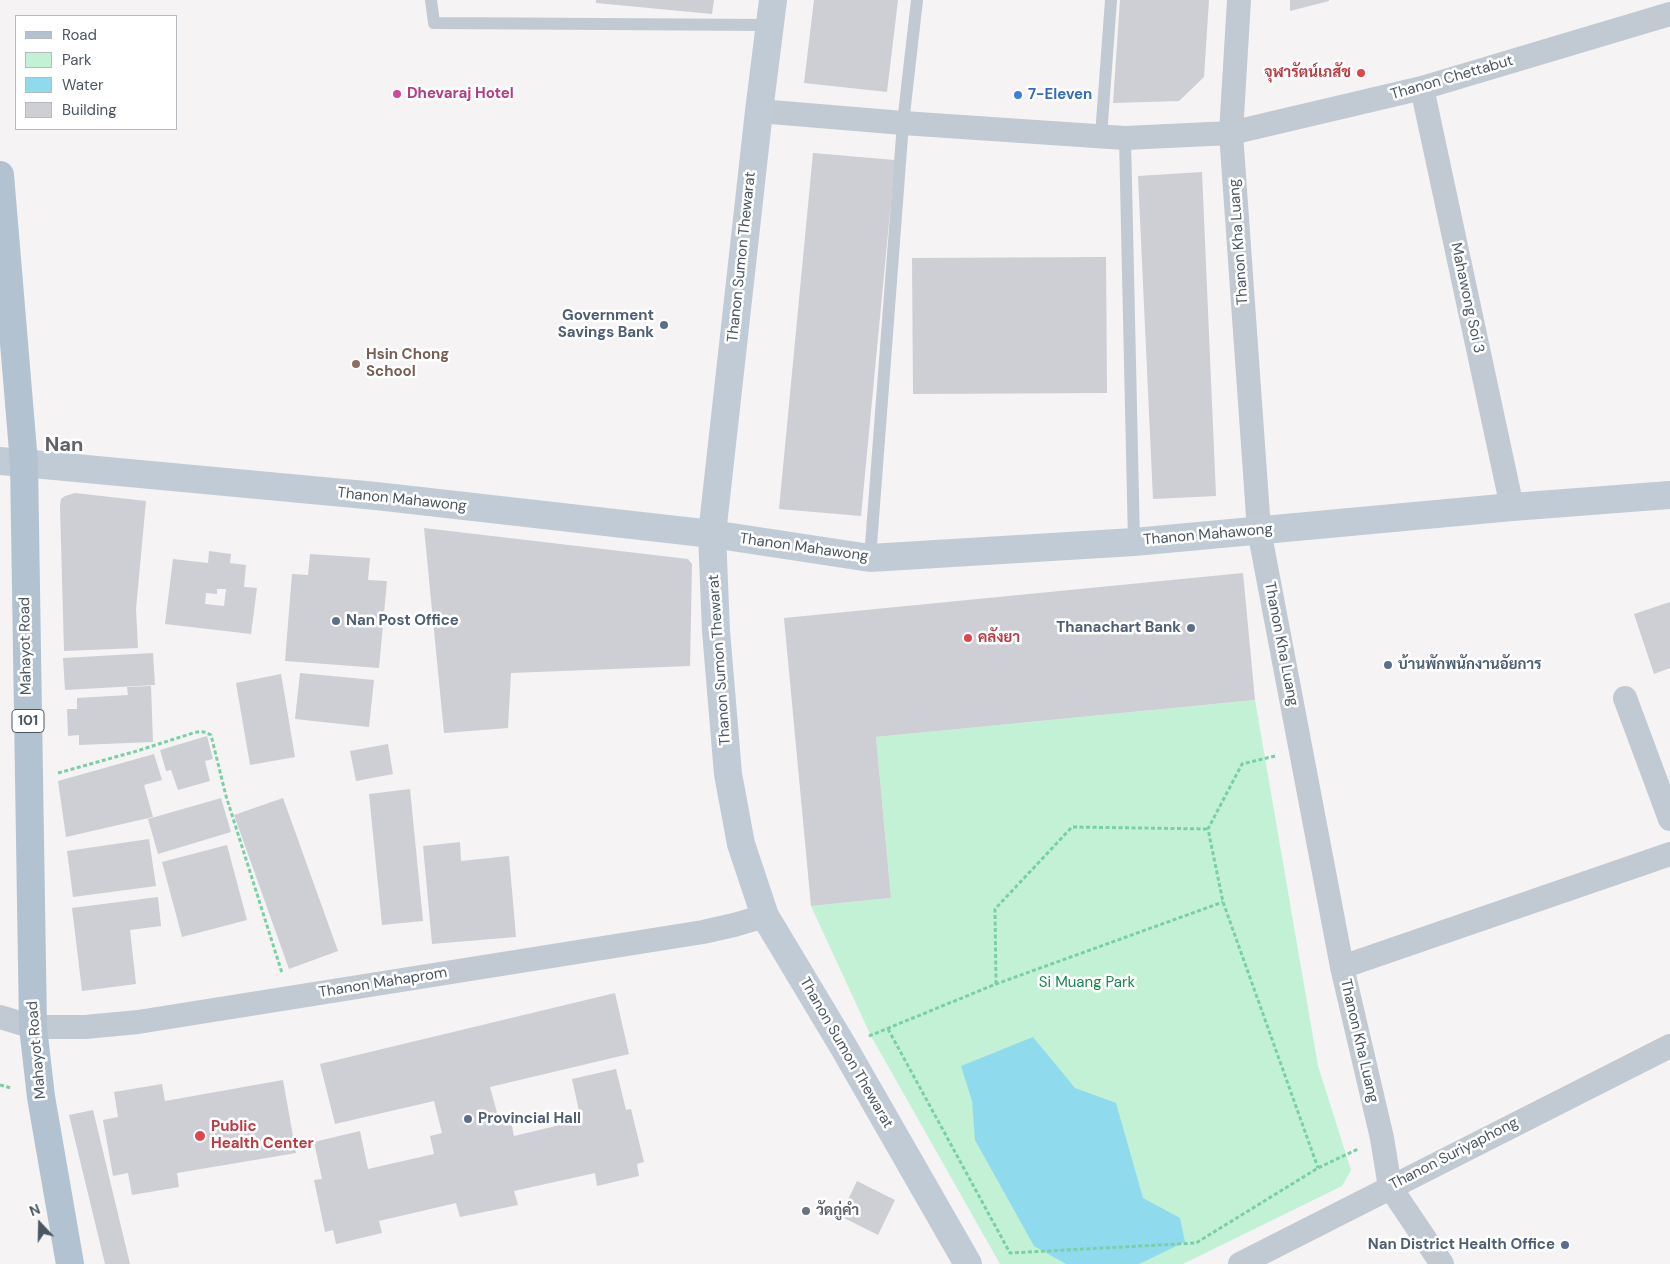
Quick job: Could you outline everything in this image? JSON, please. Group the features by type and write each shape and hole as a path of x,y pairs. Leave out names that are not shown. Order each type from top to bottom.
{"main road":[{"name":"Thanon Sumon Thewarat","path":"771,12 712,534 718,650 728,774 741,844 764,916 843,1046 968,1264"},
{"name":"Mahayot Road","path":"0,175 33,1026 40,1097 70,1264"},
{"name":"Thanon Mahawong","path":"12,462 376,496 712,534 870,558 1134,542 1512,507 1670,495"}],"street":[{"name":"Thanon Kha Luang","path":"1239,0 1231,133 1259,530 1342,967 1382,1138 1390,1187 1442,1264"},
{"name":"Thanon Chettabut","path":"759,111 1125,138 1231,133 1422,88 1670,14"},
{"name":"Mahawong Soi 3","path":"1422,88 1512,507"},
{"path":"1625,698 1670,820"},
{"path":"1342,967 1670,854"},
{"name":"Thanon Mahaprom","path":"0,1017 33,1026 85,1027 138,1022 703,932 764,916"},
{"name":"Thanon Suriyaphong","path":"1240,1264 1670,1046"}],"lane":[{"path":"431,0 434,23 771,12"},
{"path":"870,558 903,123 916,0"},
{"path":"1101,136 1111,0"},
{"path":"1125,138 1134,542"}],"path":[{"path":"54,774 201,731 211,735 226,796 290,997"},
{"path":"1302,750 1242,764 1208,829 1223,902 1318,1168"},
{"path":"996,984 995,909 1072,827 1208,829"},
{"path":"843,1046 996,984 1223,902"},
{"path":"888,1029 1010,1253 1196,1243 1318,1168 1382,1138"}],"green space":[{"name":"Si Muang Park","path":"1255,700 1318,1066 1351,1170 1342,1186 1183,1264 1000,1264 871,1036 811,906 891,898 876,737"}],"water":[{"path":"1033,1037 1075,1088 1116,1103 1143,1198 1180,1218 1185,1242 1139,1264 1066,1264 1034,1246 975,1140 972,1101 961,1066"}],"building":[{"path":"596,0 714,0 712,14 596,3"},
{"path":"814,0 898,0 887,92 804,83"},
{"path":"1120,0 1209,0 1204,77 1179,101 1113,103"},
{"path":"1290,0 1329,0 1329,1 1290,11"},
{"path":"813,153 895,160 861,516 779,509"},
{"path":"1202,172 1216,496 1153,499 1138,176"},
{"path":"1106,257 1107,393 913,394 912,258"},
{"path":"75,493 146,501 136,609 138,648 64,651 60,505 61,499"},
{"path":"424,528 688,559 692,564 690,666 511,673 508,728 444,733"},
{"path":"209,551 231,554 230,563 246,565 244,587 257,588 251,634 165,624 173,559 208,563","holes":["217,589 226,589 224,606 205,604 206,593 217,594"]},
{"name":"Nan Post Office","path":"310,554 370,558 368,580 387,581 379,668 285,661 292,574 308,575"},
{"path":"1243,573 1255,700 876,737 891,898 811,906 784,618"},
{"path":"1670,602 1670,668 1654,674 1634,614"},
{"path":"153,653 155,685 65,690 63,658"},
{"path":"300,673 374,680 369,727 295,719"},
{"path":"281,674 295,757 250,765 236,683"},
{"path":"151,686 153,742 79,745 79,735 68,736 67,709 77,709 77,698 128,695 127,687"},
{"path":"207,736 213,759 205,761 210,781 178,790 171,770 166,771 160,750"},
{"path":"388,744 393,774 356,781 350,751"},
{"path":"154,754 162,780 144,785 153,817 66,837 58,781"},
{"path":"410,789 423,921 382,925 369,794"},
{"path":"221,798 231,832 158,854 148,819"},
{"path":"283,798 338,951 289,969 234,815"},
{"path":"149,839 156,886 73,897 67,851"},
{"path":"460,842 461,861 509,856 516,937 432,944 423,846"},
{"path":"227,845 247,920 182,937 162,862"},
{"path":"158,897 161,926 130,930 136,984 82,991 72,908"},
{"name":"Provincial Hall","path":"615,993 629,1054 490,1087 499,1120 510,1117 514,1136 581,1120 572,1079 616,1069 626,1110 631,1109 644,1162 637,1164 639,1176 597,1186 595,1173 514,1191 518,1205 460,1217 456,1203 379,1221 382,1233 336,1244 333,1230 325,1232 314,1180 322,1179 314,1142 360,1131 368,1169 434,1154 430,1136 442,1133 434,1101 335,1124 320,1064"},
{"name":"Public Health Center","path":"283,1080 296,1153 177,1173 179,1187 132,1195 128,1173 113,1176 103,1120 118,1117 114,1092 162,1084 165,1101"},
{"path":"93,1110 130,1264 105,1264 69,1115"},
{"path":"857,1181 895,1200 878,1235 840,1216"}],"place":[{"name":"จุฬารัตน์เภสัช","path":"1361,73"},
{"name":"Dhevaraj Hotel","path":"397,94"},
{"name":"7-Eleven","path":"1018,95"},
{"name":"Government Savings Bank","path":"664,325"},
{"name":"Hsin Chong School","path":"356,364"},
{"name":"Nan Post Office","path":"336,621"},
{"name":"Thanachart Bank","path":"1191,628"},
{"name":"คลังยา","path":"968,638"},
{"name":"บ้านพักพนักงานอัยการ","path":"1388,665"},
{"name":"Provincial Hall","path":"468,1119"},
{"name":"Public Health Center","path":"200,1136"},
{"name":"วัดกู่คำ","path":"806,1211"},
{"name":"Nan District Health Office","path":"1565,1245"}],"district":[{"name":"Nan","path":"64,446"}]}
